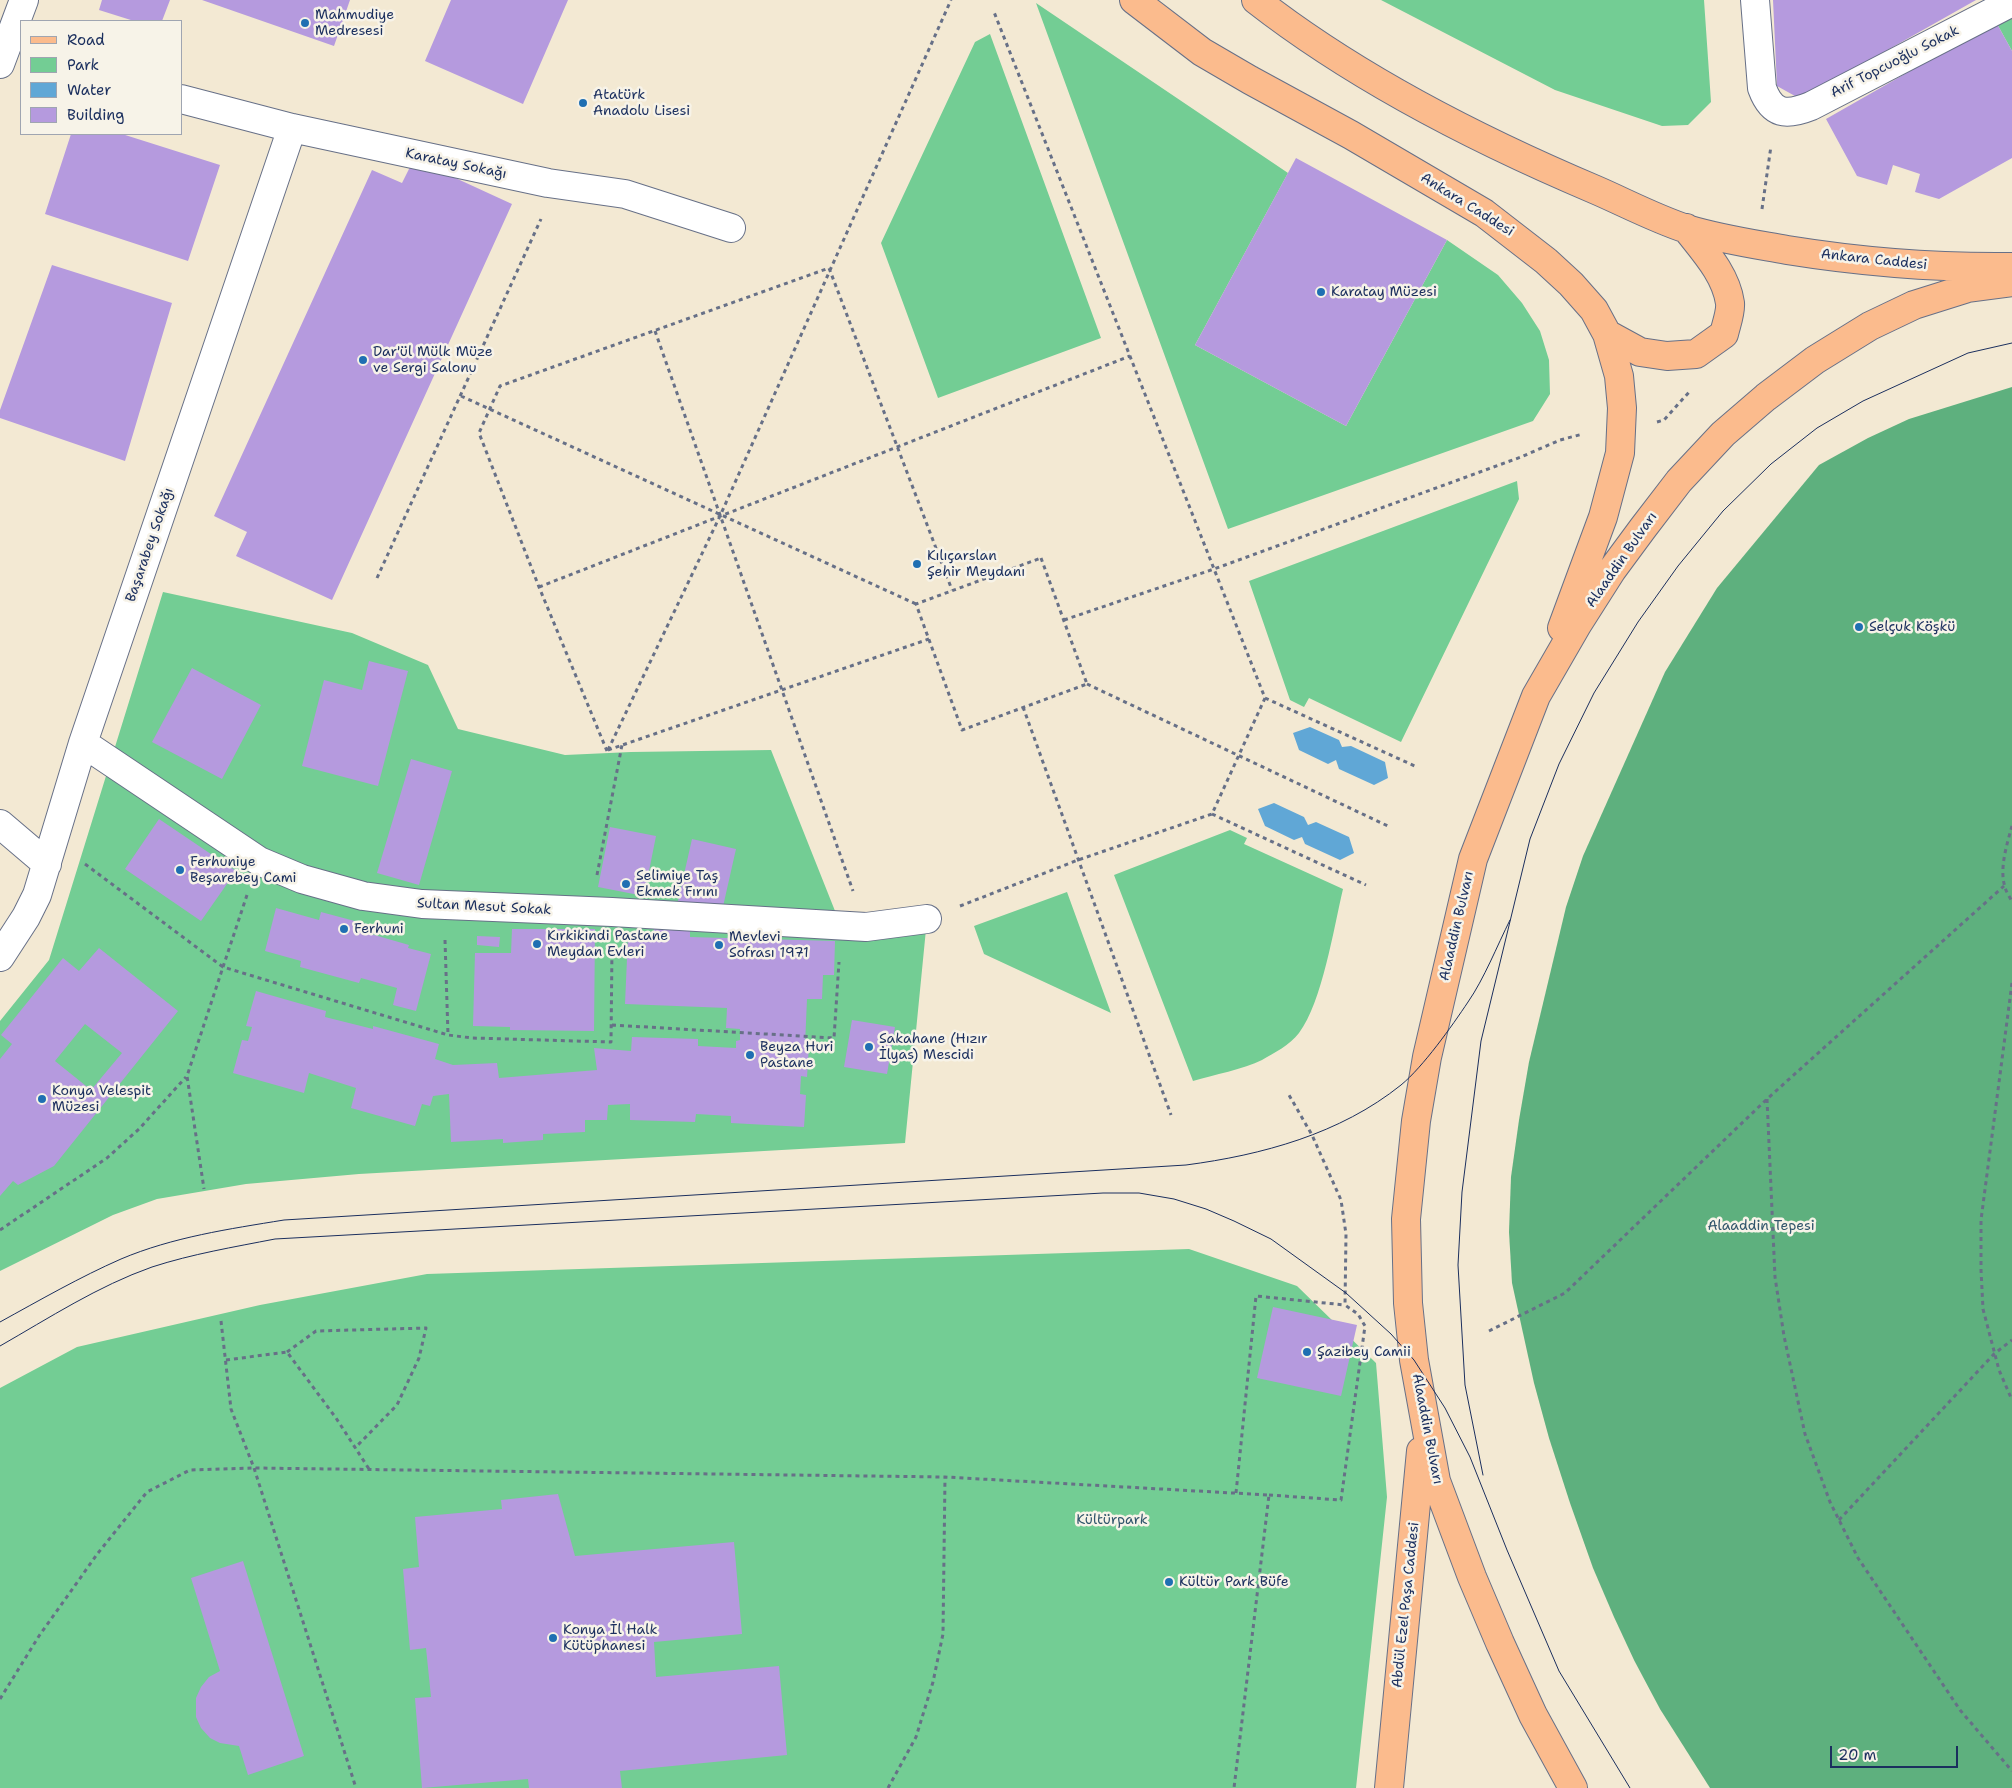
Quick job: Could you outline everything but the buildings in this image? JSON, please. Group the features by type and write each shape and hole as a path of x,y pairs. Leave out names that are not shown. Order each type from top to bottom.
{"main road":[{"name":"Ankara Caddesi","path":"1134,0 1202,52 1484,213 1520,239 1571,284 1594,310 1607,334 1621,392 1622,428 1620,453 1603,517 1536,696"},
{"name":"Ankara Caddesi","path":"1256,0 1315,42 1426,108 1530,162 1686,228 1758,245 1858,260 1945,267 2012,267"},
{"path":"1607,334 1640,352 1668,356 1696,354 1724,334 1730,304 1721,278 1707,255 1686,228"},
{"name":"Alaaddin Bulvarı","path":"1573,1788 1533,1715 1472,1577 1436,1480 1424,1423 1408,1303 1406,1219 1416,1121 1427,1057 1473,859 1536,696 1587,609 1612,570 1643,528 1679,482 1723,434 1766,397 1815,360 1870,326 1914,305 1968,288 2012,282"},
{"name":"Abdül Ezel Paşa Caddesi","path":"1389,1788 1424,1423"}],"street":[{"path":"9,54 24,0"},
{"path":"1755,0 1762,88 1766,99 1776,109"},
{"name":"Arif Topcuoğlu Sokak","path":"1776,109 1787,112 1811,106 2012,2"},
{"name":"Karatay Sokağı","path":"182,99 292,128 548,183 624,194 731,228"},
{"name":"Başarabey Sokağı","path":"0,957 26,917 37,895 83,742 292,128"},
{"name":"Sultan Mesut Sokak","path":"83,742 259,861 302,879 348,892 398,902 853,926 927,919"},
{"path":"0,824 51,852"}],"path":[{"path":"607,750 720,516 950,0"},
{"path":"994,12 1265,698 1417,767"},
{"path":"1761,212 1776,109"},
{"path":"377,578 542,218 548,183"},
{"path":"607,750 539,587 479,433 500,386 829,268"},
{"path":"829,268 952,590"},
{"path":"612,1025 834,1038 853,926 782,690 655,331"},
{"path":"539,587 1130,356"},
{"path":"461,396 916,604 1041,558 1087,684"},
{"path":"1064,620 1214,569 1521,457 1560,440 1588,433"},
{"path":"916,604 962,730 1087,684 1390,826"},
{"path":"607,750 929,639"},
{"path":"1212,814 1265,698"},
{"path":"1022,707 1171,1115"},
{"path":"51,852 223,967 448,1035 472,1038 612,1042 601,912 622,745"},
{"path":"927,919 1078,860 1212,814 1366,885"},
{"path":"2012,826 2006,845 2004,867 2004,886 2012,902"},
{"path":"0,1230 107,1158 139,1130 187,1076 259,861"},
{"path":"1489,1331 1565,1293 1767,1099 2004,886"},
{"path":"445,905 448,1035"},
{"path":"2012,984 1981,1220 1983,1310 1994,1354 2012,1400"},
{"path":"187,1076 204,1189"},
{"path":"1289,1095 1312,1135 1341,1200 1346,1234 1345,1305"},
{"path":"1767,1099 1775,1276 1784,1336 1805,1434 1830,1502 1858,1558 1960,1710 2012,1771"},
{"path":"0,1699 39,1636 87,1568 148,1492 190,1470 254,1468 945,1477 1341,1500 1366,1326 1358,1314 1345,1305 1256,1296 1236,1493"},
{"path":"221,1321 231,1409 254,1468 356,1788"},
{"path":"226,1360 287,1352 316,1331 426,1328 420,1358 397,1405 355,1448"},
{"path":"1839,1520 1994,1354 2012,1340"},
{"path":"287,1352 369,1470"},
{"path":"888,1788 916,1738 933,1682 943,1634 945,1477"},
{"path":"1234,1788 1269,1495"}],"green space":[{"path":"1381,0 1704,0 1711,102 1688,125 1662,126 1555,90"},
{"path":"1036,3 1288,173 1195,345 1346,426 1447,240 1498,275 1522,303 1540,331 1549,360 1550,394 1533,421 1228,529"},
{"path":"2012,14 2012,51 1996,22"},
{"path":"990,34 1101,338 938,398 881,243 975,42"},
{"name":"Alaaddin Tepesi","path":"2012,387 2012,1788 1710,1788 1660,1709 1614,1617 1593,1568 1570,1503 1534,1383 1512,1283 1509,1232 1511,1177 1529,1062 1566,907 1583,856 1665,672 1717,588 1819,465 1868,438 1909,419"},
{"path":"1517,481 1519,499 1401,742 1309,698 1304,707 1290,700 1249,581"},
{"path":"163,592 352,633 428,665 458,729 565,755 771,750 841,926 927,919 905,1143 359,1174 246,1184 157,1199 113,1215 0,1271 0,1021 49,960"},
{"path":"1230,830 1247,838 1244,844 1343,889 1321,984 1307,1020 1299,1033 1287,1045 1262,1060 1238,1069 1193,1081 1114,875"},
{"path":"1067,892 1111,1013 984,954 974,926"},
{"name":"Kültürpark","path":"1189,1249 1297,1286 1376,1363 1387,1497 1356,1788 0,1788 0,1388 77,1347 260,1305 427,1274"}],"water":[{"path":"1310,727 1339,740 1342,747 1351,746 1385,762 1388,778 1374,785 1339,769 1336,760 1328,764 1299,750 1293,733"},
{"path":"1274,803 1304,817 1308,825 1316,822 1349,837 1354,853 1340,860 1305,844 1302,837 1294,840 1265,826 1258,809"}],"tram line":[{"path":"1483,1475 1465,1385 1458,1265 1462,1192 1481,1041 1530,839 1559,764 1594,693 1638,622 1678,566 1723,511 1771,464 1817,428 1863,401 1968,353 2012,343"},
{"path":"0,1322 90,1273 141,1251 181,1239 284,1220 1186,1165 1215,1161 1271,1148 1299,1140 1352,1117 1377,1102 1410,1077 1437,1046 1474,993 1510,920"},
{"path":"0,1346 112,1283 152,1267 182,1258 275,1239 1103,1193 1139,1193 1174,1199 1206,1209 1271,1239 1346,1293 1391,1334 1414,1360 1445,1408 1470,1457 1507,1550 1559,1671 1630,1788"}],"place":[{"name":"Mahmudiye Medresesi","path":"305,23"},
{"name":"Atatürk Anadolu Lisesi","path":"583,103"},
{"name":"Karatay Müzesi","path":"1321,292"},
{"name":"Dar'ül Mülk Müze ve Sergi Salonu","path":"363,360"},
{"name":"Kılıçarslan Şehir Meydanı","path":"917,564"},
{"name":"Selçuk Köşkü","path":"1859,627"},
{"name":"Ferhuniye Beşarebey Cami","path":"180,870"},
{"name":"Selimiye Taş Ekmek Fırını","path":"626,884"},
{"name":"Ferhuni","path":"344,929"},
{"name":"Kırkikindi Pastane Meydan Evleri","path":"537,944"},
{"name":"Mevlevi Sofrası 1971","path":"719,945"},
{"name":"Sakahane (Hızır İlyas) Mescidi","path":"869,1047"},
{"name":"Beyza Huri Pastane","path":"750,1055"},
{"name":"Konya Velespit Müzesi","path":"42,1099"},
{"name":"Şazibey Camii","path":"1307,1352"},
{"name":"Kültür Park Büfe","path":"1169,1582"},
{"name":"Konya İl Halk Kütüphanesi","path":"553,1638"}]}
